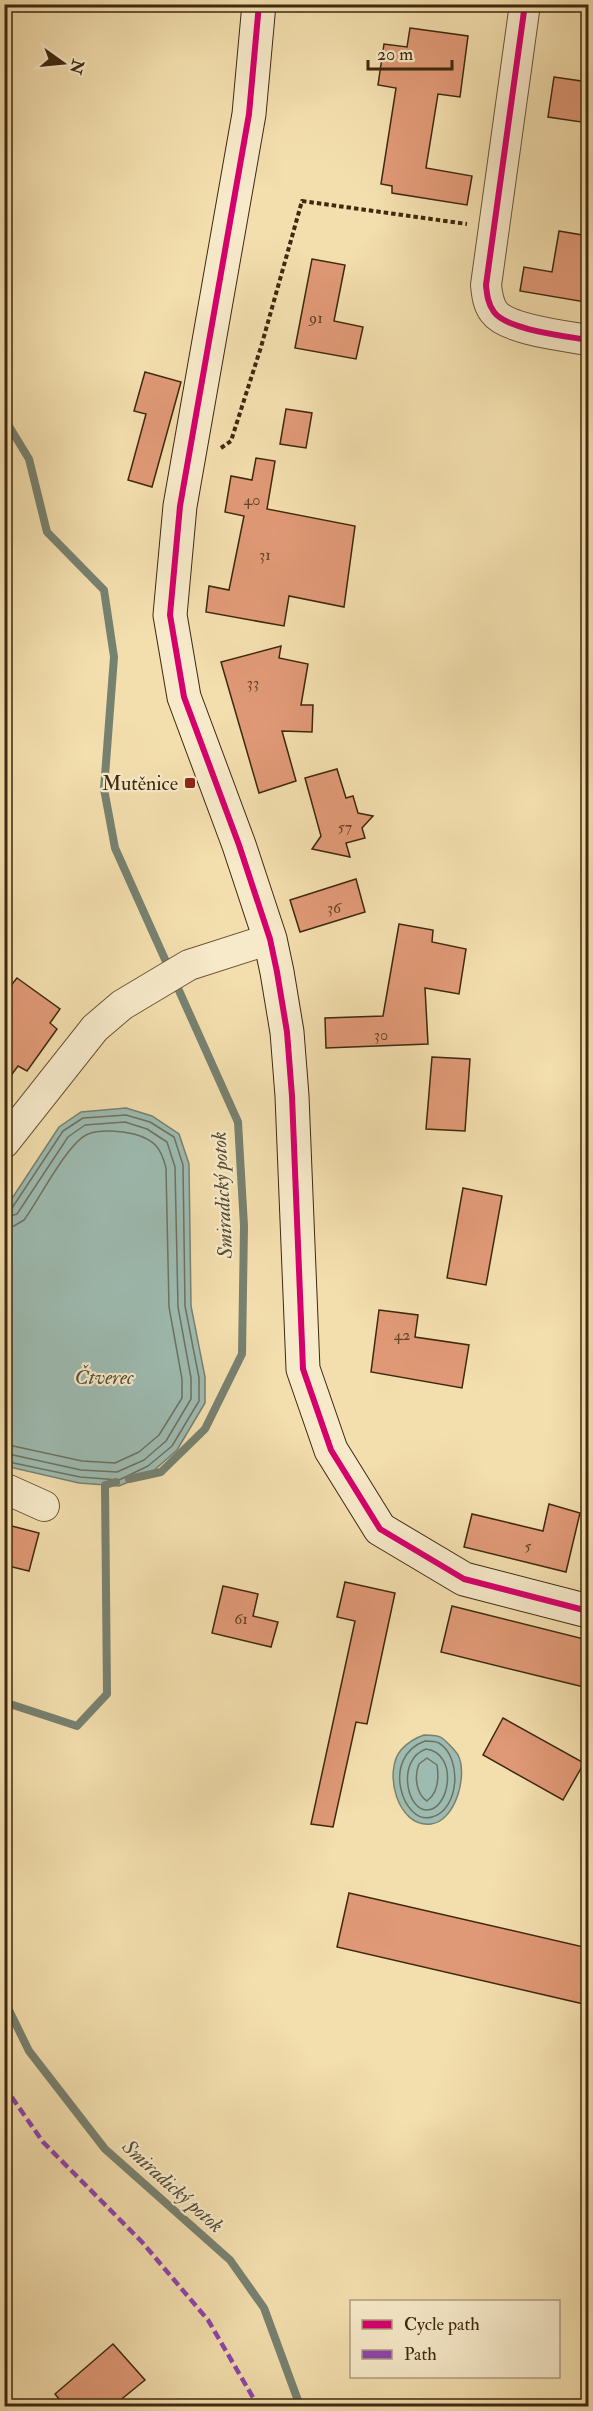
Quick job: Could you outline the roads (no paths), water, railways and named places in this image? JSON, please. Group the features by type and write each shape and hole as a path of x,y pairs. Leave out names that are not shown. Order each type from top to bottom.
{"street":[{"path":"259,4 249,114 180,506 170,615 184,697 239,845 270,939 277,972 288,1043 303,1369 331,1450 380,1529 464,1580 588,1611"},
{"path":"525,4 486,285 487,298 494,313 507,323 588,340"},
{"path":"4,1143 94,1028 122,1005 189,965 270,939"},
{"path":"4,1488 44,1506"}],"water":[{"name":"Čtverec","path":"126,1108 152,1116 179,1134 189,1164 191,1306 205,1377 205,1403 177,1450 152,1472 119,1486 79,1483 5,1466 5,1209 59,1127 81,1112"},
{"path":"424,1735 442,1738 457,1753 462,1773 458,1796 453,1806 440,1821 431,1824 419,1823 409,1817 396,1796 394,1784 393,1771 401,1750"}],"waterway":[{"name":"Smiradický potok","path":"4,418 29,459 47,532 104,590 114,657 104,789 115,848 238,1122 244,1226 242,1354 205,1429 161,1472 129,1479"},
{"name":"Smiradický potok","path":"4,1708 13,1705 77,1726 107,1694 105,1485 116,1482"},
{"name":"Smiradický potok","path":"4,2000 29,2051 105,2149 230,2260 264,2308 300,2406"}],"place":[{"name":"Mutěnice","path":"190,783"}]}
